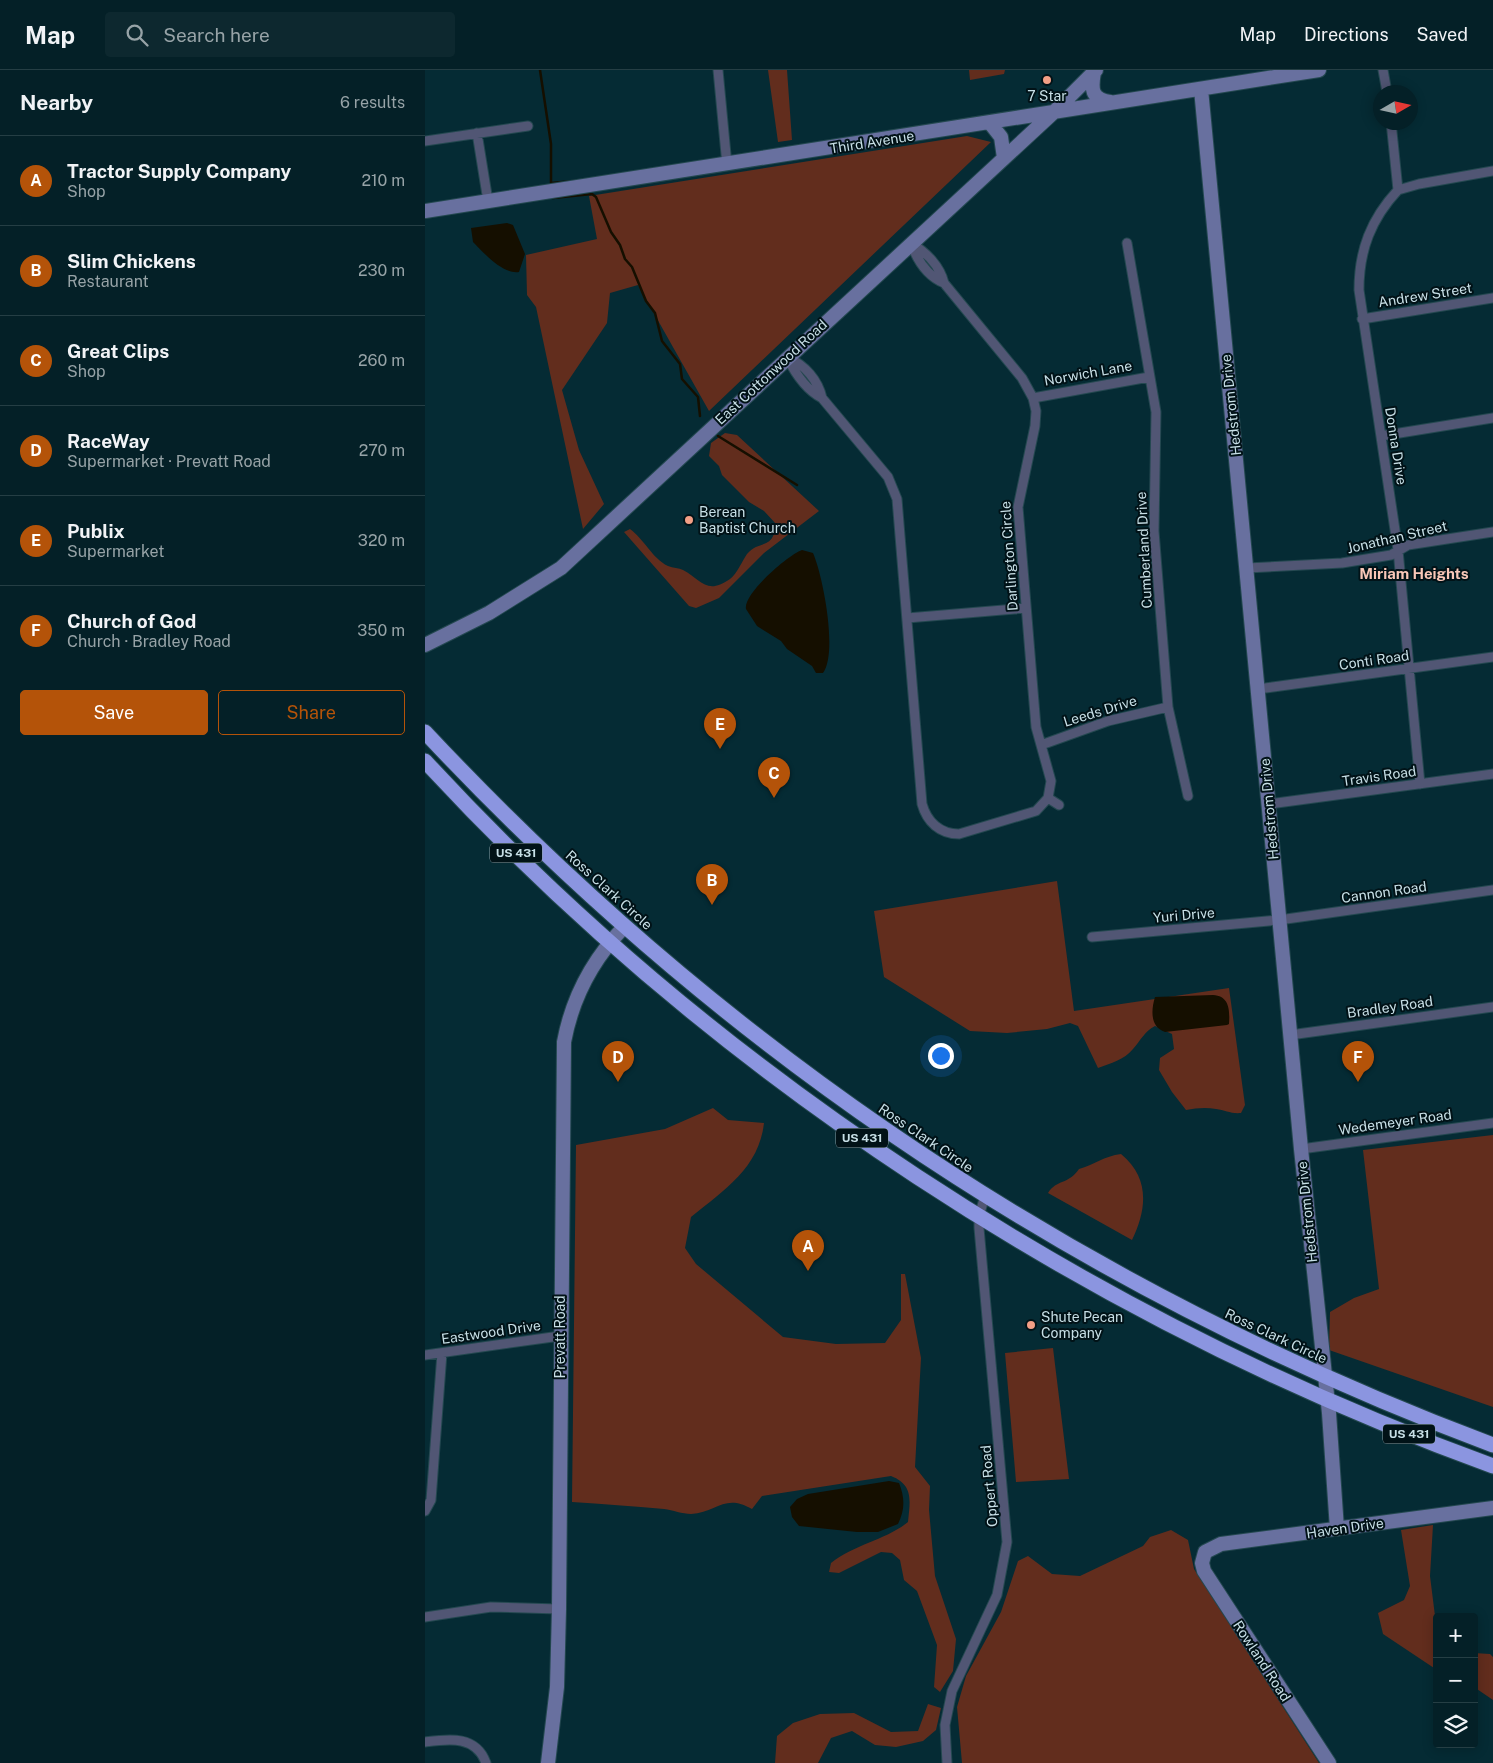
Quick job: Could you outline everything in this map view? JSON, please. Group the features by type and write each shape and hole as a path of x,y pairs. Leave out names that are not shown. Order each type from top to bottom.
{"highway":[{"name":"Ross Clark Circle","path":"425,732 479,789 624,927 725,1011 817,1082 898,1140 985,1196 1127,1279 1222,1328 1324,1376 1493,1445"},
{"name":"US 431","path":"425,761 525,861 611,941 686,1006 807,1099 888,1156 979,1216 1071,1270 1164,1321 1327,1399 1493,1466"},
{"path":"525,861 534,854 547,855"},
{"path":"807,1099 817,1082"}],"street":[{"path":"718,70 727,165"},
{"name":"Third Avenue","path":"425,211 727,165 1313,70"},
{"path":"1383,70 1386,85"},
{"path":"1095,71 1092,85 1094,95 1103,101 1113,102"},
{"name":"East Cottonwood Road","path":"425,645 489,613 561,568 1054,112 1095,71"},
{"name":"Hedstrom Drive","path":"1201,89 1290,1035 1327,1399 1337,1528"},
{"path":"990,123 1001,137 1003,158"},
{"path":"425,142 528,126"},
{"path":"1392,130 1399,190 1419,184 1493,171"},
{"path":"477,133 488,201"},
{"name":"Donna Drive","path":"1399,190 1376,218 1361,252 1359,290 1398,550 1420,784"},
{"name":"Cumberland Drive","path":"1127,243 1156,412 1157,436 1153,516 1168,707 1188,796"},
{"name":"Darlington Circle","path":"911,244 916,258 934,279 944,283 1022,378 1033,398 1036,411 1035,426 1018,507 1036,727 1051,781 1048,798"},
{"name":"Andrew Street","path":"1362,319 1493,298"},
{"path":"787,357 794,370 813,394 823,398 888,477 895,491 899,507 922,804 935,832 965,833 1031,813 1041,807 1048,798 1059,805"},
{"name":"Norwich Lane","path":"1033,398 1149,377"},
{"path":"1381,436 1493,418"},
{"name":"Jonathan Street","path":"1247,568 1342,563 1391,555 1408,546 1493,532"},
{"path":"907,618 1027,608"},
{"name":"Conti Road","path":"1258,689 1493,657"},
{"name":"Leeds Drive","path":"1041,745 1108,721 1168,707"},
{"name":"Travis Road","path":"1269,804 1493,774"},
{"name":"Cannon Road","path":"1279,920 1493,890"},
{"name":"Yuri Drive","path":"1092,938 1279,920"},
{"name":"Prevatt Road","path":"548,1763 557,1687 559,1609 564,1042 569,1017 580,990 611,941 624,927"},
{"name":"Bradley Road","path":"1290,1035 1493,1007"},
{"name":"Wedemeyer Road","path":"1301,1149 1493,1123"},
{"name":"Oppert Road","path":"947,1763 945,1725 952,1691 997,1596 1007,1542 979,1216 985,1196"},
{"name":"Eastwood Drive","path":"425,1355 560,1336"},
{"path":"425,1511 431,1500 442,1352"},
{"name":"Haven Drive","path":"1203,1557 1209,1548 1221,1544 1493,1508"},
{"name":"Rowland Road","path":"1203,1557 1203,1571 1329,1763"},
{"path":"425,1617 491,1608 559,1609"},
{"path":"425,1742 452,1739 463,1740 477,1749 486,1763"}],"shaded area":[{"path":"768,70 787,70 792,140 778,142"},
{"path":"969,70 1005,70 1004,74 970,80"},
{"path":"967,136 991,142 709,411 638,285 610,293 607,323 562,390 579,450 604,504 583,529 536,307 527,295 526,255 597,239 589,196"},
{"path":"507,223 513,225 525,254 519,272 506,270 488,257 473,242 471,228"},
{"path":"725,433 737,435 819,511 764,553 719,598 696,608 689,606 624,532 630,529 662,563 683,570 704,584 715,586 733,577 747,554 772,538 776,524 764,511 749,502 722,475 719,466 709,456 711,443"},
{"path":"802,550 813,553 825,596 829,649 823,673 816,673 812,666 787,649 781,641 757,626 746,609 747,602 759,585 777,567"},
{"path":"1057,881 1074,1011 1229,988 1245,1105 1241,1113 1209,1108 1186,1110 1172,1092 1159,1070 1160,1058 1174,1049 1172,1034 1155,1026 1145,1034 1126,1056 1098,1068 1078,1026 1070,1023 1047,1029 1007,1033 970,1031 884,977 874,911"},
{"path":"1213,995 1222,998 1227,1004 1229,1024 1165,1032 1160,1030 1154,1022 1152,1012 1155,997"},
{"path":"713,1108 728,1120 764,1123 761,1139 755,1153 738,1177 691,1217 685,1248 696,1264 783,1337 836,1344 885,1343 901,1320 901,1274 905,1274 921,1358 915,1467 930,1486 929,1510 935,1576 956,1639 953,1671 940,1692 934,1687 937,1645 917,1591 904,1580 900,1560 892,1553 881,1552 839,1573 829,1572 831,1563 840,1557 890,1533 908,1522 909,1494 904,1484 891,1476 762,1496 752,1509 735,1503 728,1503 700,1513 691,1514 664,1509 572,1502 576,1145 665,1129"},
{"path":"1493,1135 1493,1407 1329,1350 1330,1312 1354,1298 1379,1289 1363,1150"},
{"path":"1121,1154 1137,1173 1143,1194 1141,1217 1132,1240 1048,1193 1055,1186 1071,1178 1079,1169"},
{"path":"1053,1348 1069,1479 1016,1482 1005,1353"},
{"path":"889,1481 899,1483 903,1499 902,1514 898,1524 878,1532 857,1532 799,1526 792,1517 790,1507 797,1499 808,1494"},
{"path":"1433,1525 1430,1576 1435,1613 1433,1613 1433,1667 1383,1634 1378,1613 1404,1600 1410,1586 1401,1530"},
{"path":"1171,1530 1188,1540 1194,1569 1319,1763 962,1763 957,1707 966,1676 1001,1612 1018,1561 1028,1556 1052,1574 1080,1576 1143,1546 1150,1537"},
{"path":"1478,1653 1490,1654 1493,1657 1493,1700 1478,1690"},
{"path":"928,1704 941,1708 936,1730 923,1741 896,1747 875,1745 852,1731 831,1738 818,1763 775,1763 777,1736 793,1723 820,1714 854,1713 891,1732 918,1731"}],"waterway":[{"path":"540,70 551,144 551,183 574,181"},
{"path":"553,198 592,194 596,197 611,232 620,245 625,259 632,267 646,301 655,313 662,341 680,364 682,379 698,397 700,416"},
{"path":"718,436 797,485"}],"place":[{"name":"7 Star","path":"1047,80"},
{"name":"Berean Baptist Church","path":"689,520"},
{"name":"Publix","path":"720,749"},
{"name":"Great Clips","path":"774,798"},
{"name":"Slim Chickens","path":"712,905"},
{"name":"RaceWay","path":"618,1082"},
{"name":"Church of God","path":"1358,1082"},
{"name":"Tractor Supply Company","path":"808,1271"},
{"name":"Shute Pecan Company","path":"1031,1325"}],"district":[{"name":"Miriam Heights","path":"1414,574"}]}
